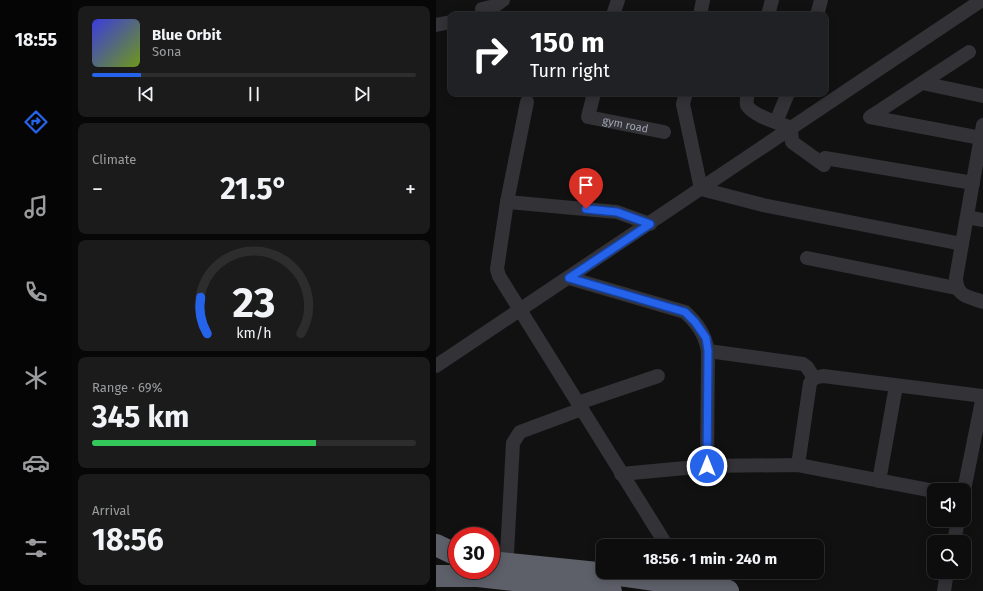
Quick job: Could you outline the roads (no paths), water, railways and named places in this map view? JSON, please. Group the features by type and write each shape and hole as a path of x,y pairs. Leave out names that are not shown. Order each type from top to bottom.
{"highway":[{"path":"436,546 448,551"},
{"path":"501,568 611,591"},
{"path":"436,576 461,575 501,568 596,573"},
{"path":"690,579 728,591"}],"street":[{"path":"480,8 495,6 503,0"},
{"path":"614,12 618,0"},
{"path":"701,12 703,0"},
{"path":"769,12 772,0"},
{"path":"818,12 821,0"},
{"path":"436,366 650,224 979,1"},
{"path":"436,25 448,23"},
{"path":"956,288 956,278 982,132 871,118 871,115 969,52"},
{"path":"922,83 983,96"},
{"name":"gym road","path":"593,96 588,117 664,132"},
{"path":"685,96 683,104 701,189"},
{"path":"747,96 746,101 748,107 753,112 791,128"},
{"path":"776,122 787,96"},
{"path":"528,102 507,202 497,269 503,284 521,310 663,539"},
{"path":"791,128 792,142 824,162 973,183"},
{"path":"701,189 763,205 962,244"},
{"path":"507,202 617,212 650,224"},
{"path":"967,217 983,220"},
{"path":"807,258 956,288 962,294 983,302"},
{"path":"569,278 685,312 695,322 706,338 708,351 707,466"},
{"path":"708,351 798,363 808,367 814,378"},
{"path":"501,568 513,443 516,436 520,432 580,406 658,376"},
{"path":"798,465 810,383 814,378 823,376 983,396 965,483"},
{"path":"879,481 896,386"},
{"path":"621,474 707,466 798,465 927,490"},
{"path":"944,591 946,579"}]}
